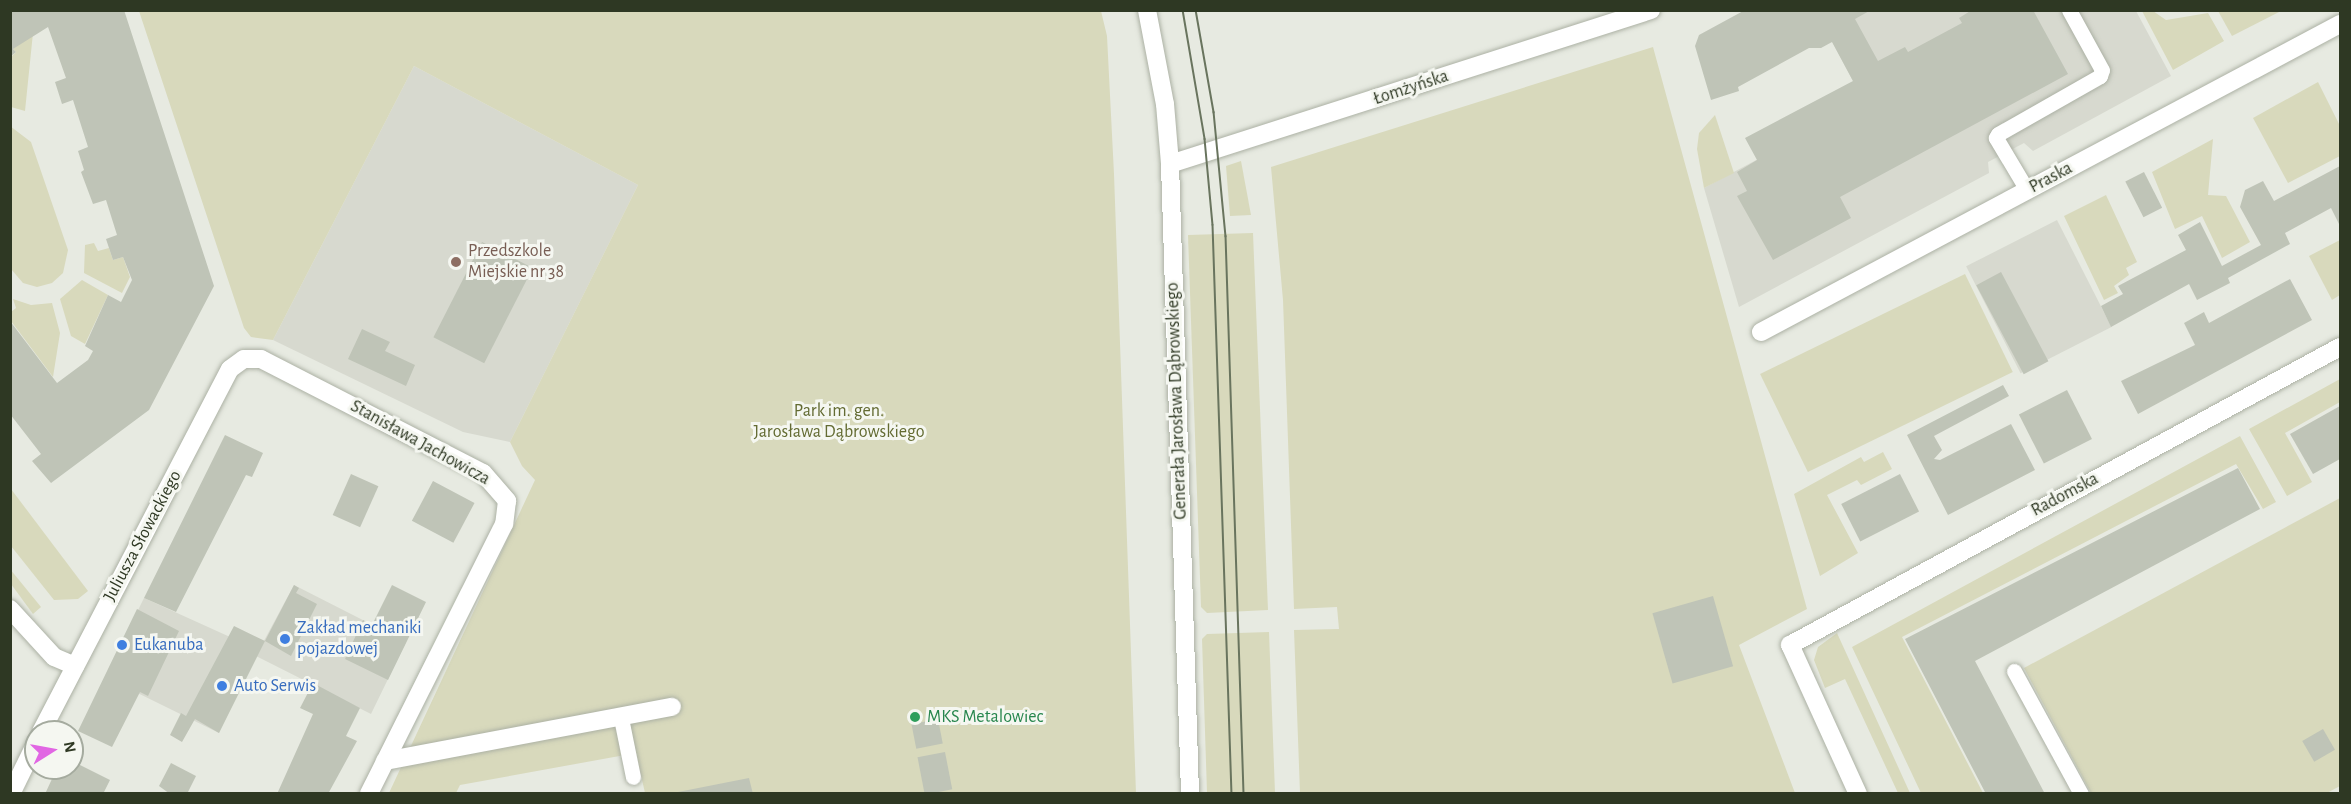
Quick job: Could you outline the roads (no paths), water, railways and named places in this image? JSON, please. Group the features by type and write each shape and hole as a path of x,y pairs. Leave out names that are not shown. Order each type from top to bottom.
{"street":[{"name":"Generała Jarosława Dąbrowskiego","path":"1147,10 1165,104 1170,164 1190,794"},
{"name":"Łomżyńska","path":"1170,164 1651,10"},
{"name":"Praska","path":"1761,332 2340,24"},
{"name":"Radomska","path":"1858,794 1790,645 2340,347"},
{"name":"Juliusza Słowackiego","path":"47,720 230,369 244,359 261,359"},
{"name":"Stanisława Jachowicza","path":"261,359 483,473 507,501 504,524 369,794"},
{"path":"10,609 47,651 75,666"},
{"path":"385,761 672,707"},
{"path":"11,794 24,767"}],"lane":[{"path":"2027,190 1996,138 1998,134 2100,76 2102,70 2069,10"},
{"path":"2014,671 2081,794"},
{"path":"621,718 633,777"}],"tram line":[{"path":"1183,10 1205,139 1213,225 1232,794"},
{"path":"1196,10 1214,112 1226,236 1244,794"}],"place":[{"name":"Przedszkole Miejskie nr 38","path":"456,262"},
{"name":"Zakład mechaniki pojazdowej","path":"285,639"},
{"name":"Eukanuba","path":"122,645"},
{"name":"Auto Serwis","path":"222,686"},
{"name":"MKS Metalowiec","path":"915,717"}],"park label":[{"name":"Park im. gen. Jarosława Dąbrowskiego","path":"839,422"}]}
